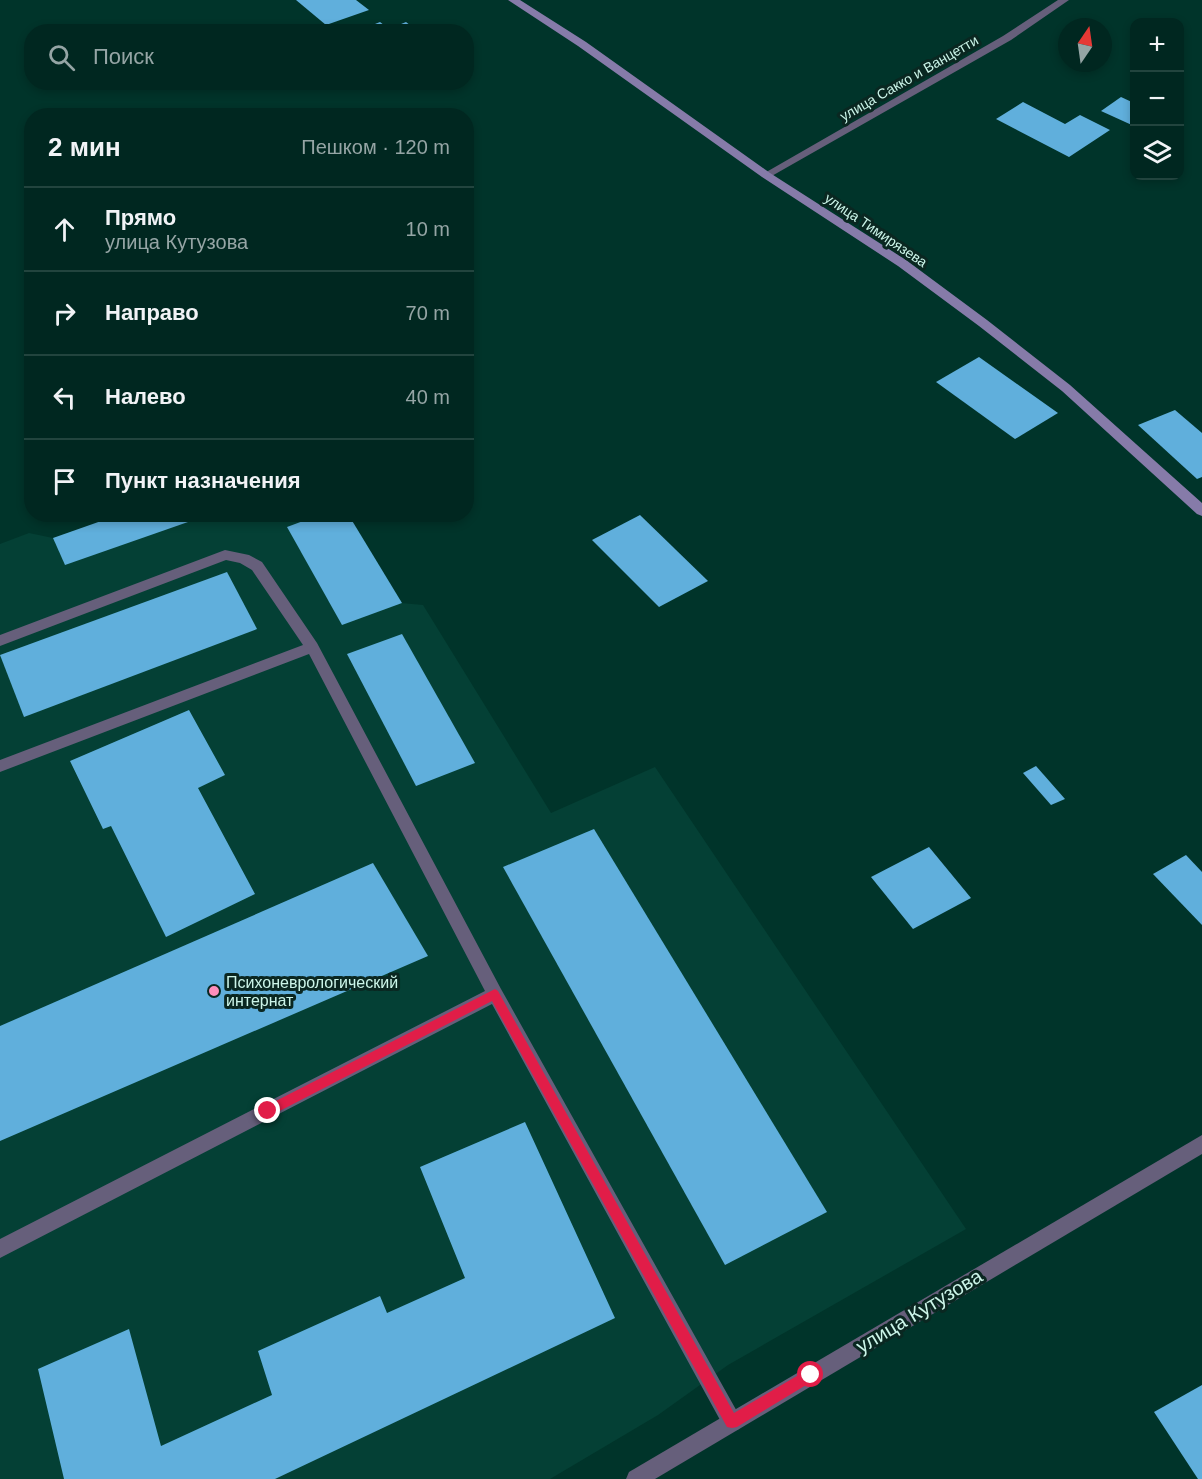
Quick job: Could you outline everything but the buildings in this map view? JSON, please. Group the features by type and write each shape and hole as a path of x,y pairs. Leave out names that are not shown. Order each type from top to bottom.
{"main road":[{"name":"улица Тимирязева","path":"513,0 582,44 766,175 902,263 983,323 1066,388 1202,511"}],"street":[{"name":"улица Сакко и Ванцетти","path":"766,175 1007,38 1064,0"},
{"path":"0,640 225,555 244,559 257,566 312,647 495,994 732,1422"},
{"path":"0,766 312,647"},
{"path":"0,1249 495,994"},
{"name":"улица Кутузова","path":"636,1479 1202,1144"}],"shaded area":[{"path":"100,522 352,522 401,603 423,605 551,813 655,767 966,1229 728,1365 658,1415 550,1479 0,1479 0,544 29,533 53,538"}],"place":[{"name":"Психоневрологический интернат","path":"214,991"}],"route":[{"path":"268,1111 495,994 732,1422 811,1375"}]}
